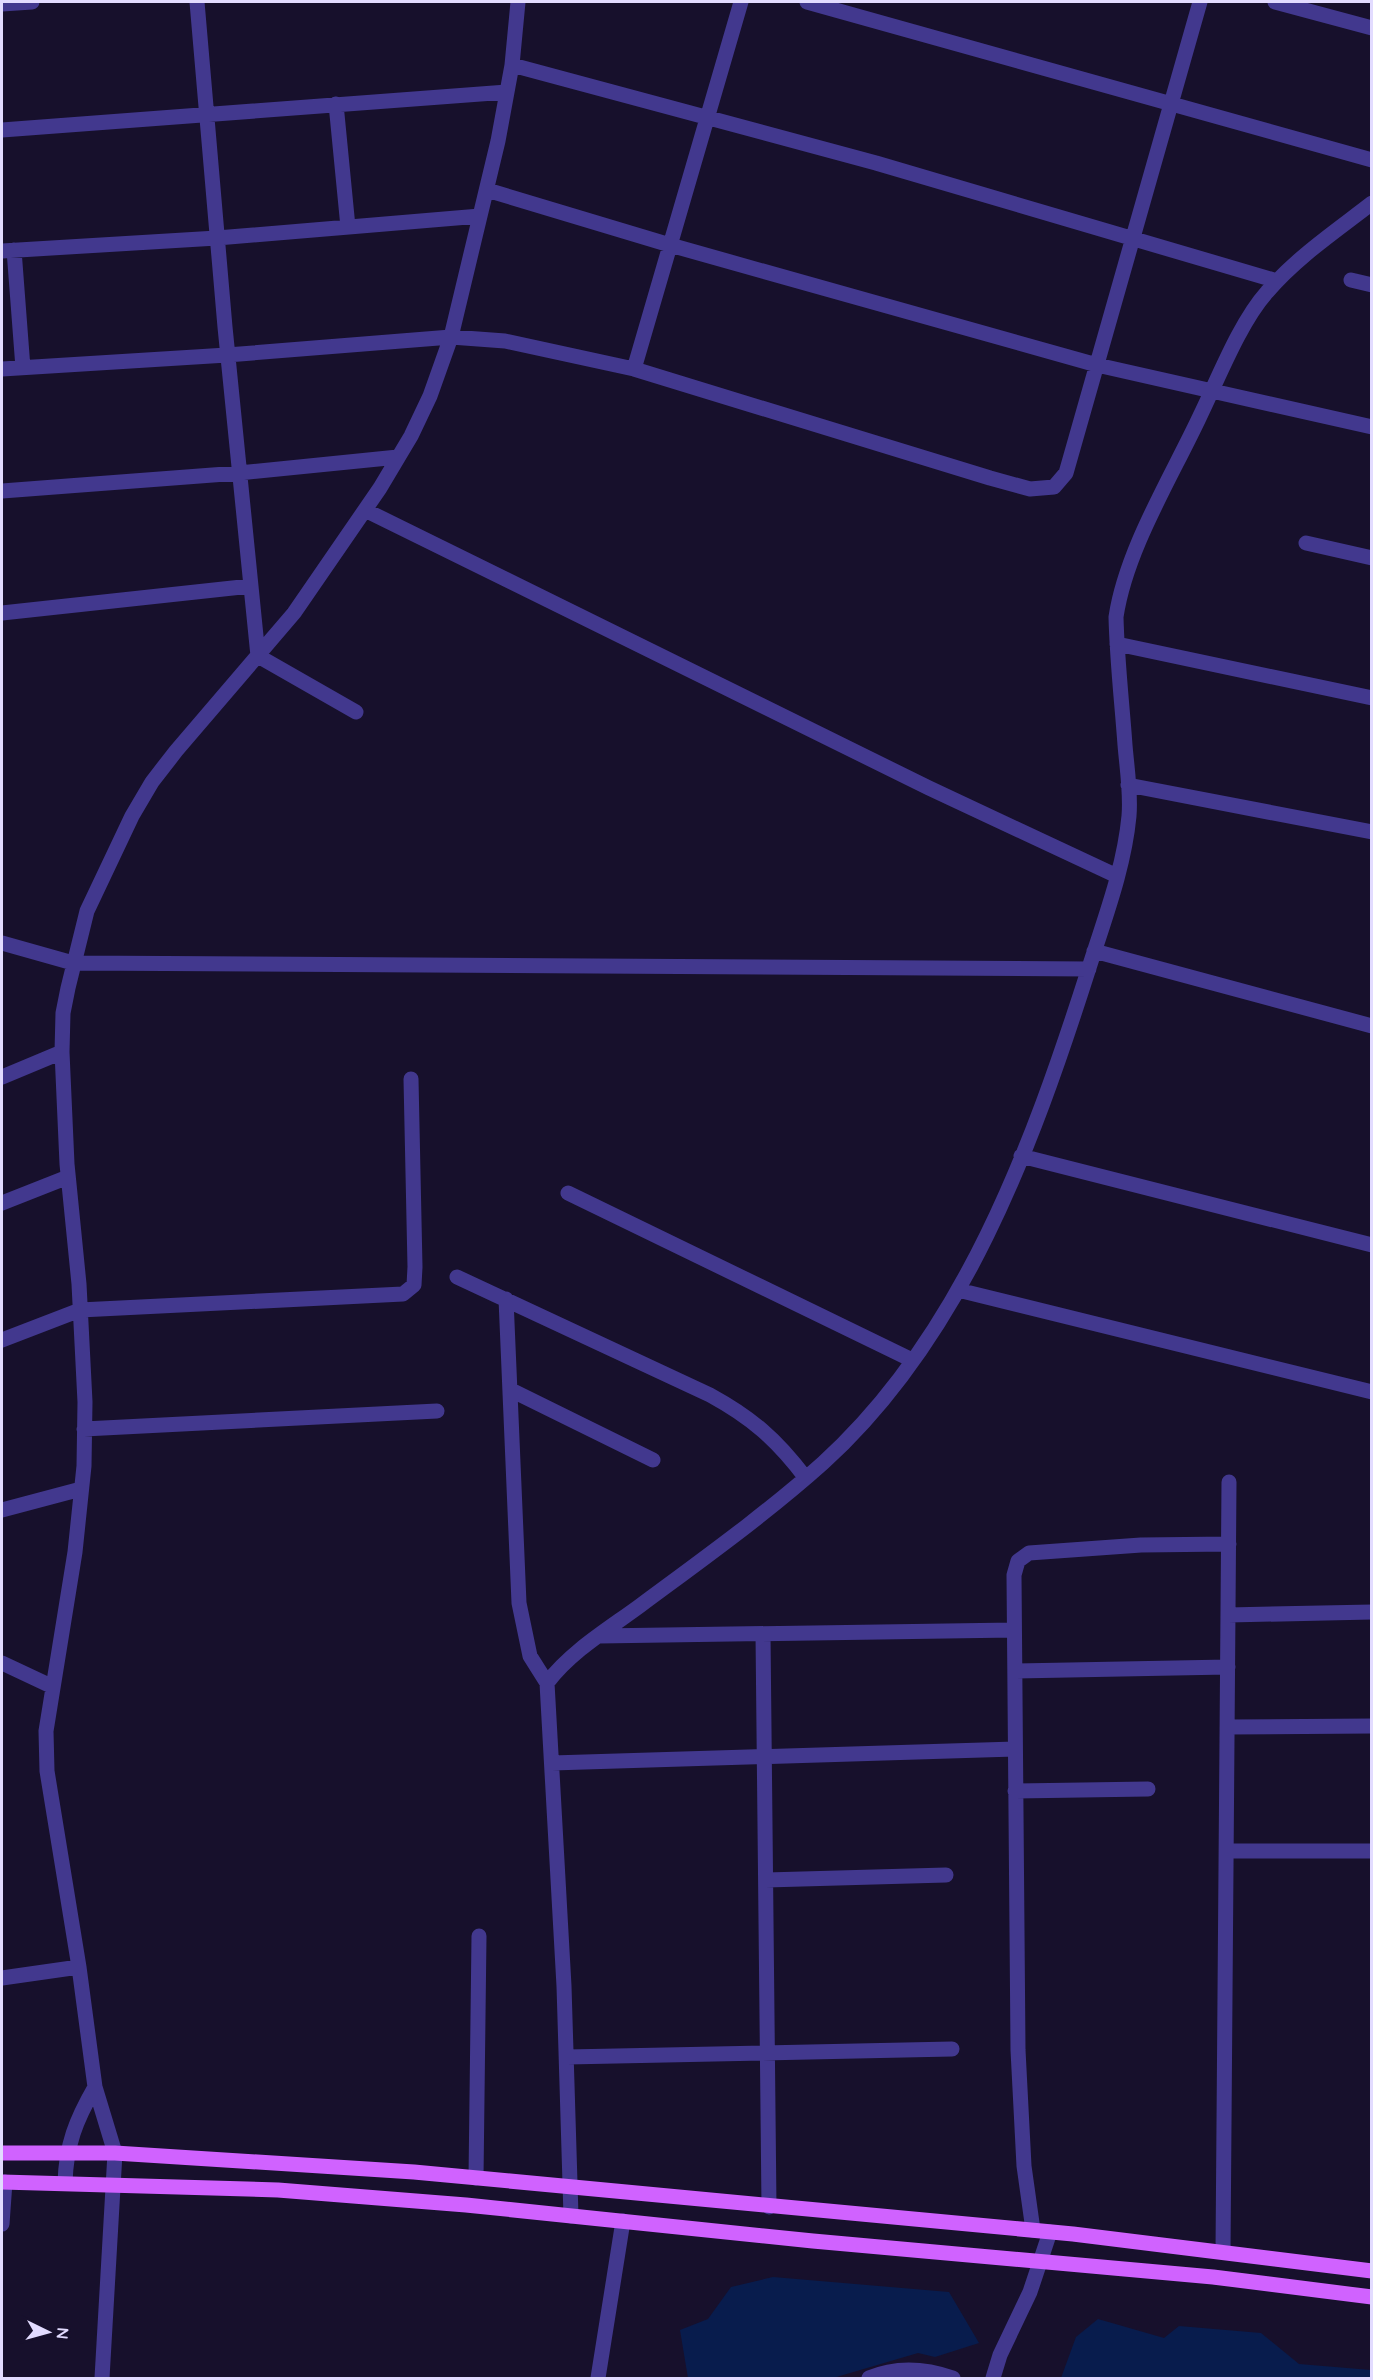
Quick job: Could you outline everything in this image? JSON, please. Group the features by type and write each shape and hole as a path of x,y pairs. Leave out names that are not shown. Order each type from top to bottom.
{"main road":[{"path":"2,2153 116,2153 325,2164 1033,2230 1371,2271"},
{"path":"3,2182 278,2190 1213,2277 1371,2296"}],"street":[{"path":"3,3 32,2"},
{"path":"197,2 227,355 258,657"},
{"path":"102,2379 116,2153 95,2087 79,1967 47,1771 46,1731 51,1686 75,1551 84,1429 80,1310 68,1176 62,1052 63,1013 79,936 97,888 142,799 176,751 294,613 365,510 398,457 430,396 451,337 487,190 512,65 518,2"},
{"path":"634,369 741,2"},
{"path":"807,2 1371,160"},
{"path":"2,369 227,355 451,337 542,347 634,369 1030,489 1054,487 1066,473 1200,2"},
{"path":"1278,2 1371,28"},
{"path":"512,65 1132,236 1277,281"},
{"path":"2,130 507,92"},
{"path":"336,104 348,227"},
{"path":"487,190 670,245 1097,365 1371,427"},
{"path":"548,1683 555,1672 599,1636 743,1529 806,1477 874,1412 912,1360 958,1290 1020,1156 1072,1020 1117,876 1129,818 1116,617 1119,595 1130,561 1249,318 1289,268 1371,203"},
{"path":"23,368 8,251 217,238 480,216"},
{"path":"1351,280 1371,285"},
{"path":"2,491 239,473 398,457"},
{"path":"365,510 908,778 1117,876"},
{"path":"1306,543 1371,558"},
{"path":"2,613 250,586"},
{"path":"1117,644 1371,698"},
{"path":"258,657 356,712"},
{"path":"1128,784 1371,832"},
{"path":"2,943 73,963 1089,969"},
{"path":"1094,951 1371,1026"},
{"path":"2,1077 62,1052"},
{"path":"2,1340 80,1310 404,1294 414,1285 416,1267 411,1079"},
{"path":"1020,1156 1371,1245"},
{"path":"2,1203 68,1176"},
{"path":"568,1193 912,1360"},
{"path":"457,1277 738,1410 774,1438 806,1477"},
{"path":"958,1290 1371,1392"},
{"path":"506,1299 519,1603 530,1656 548,1683 567,2057 571,2216"},
{"path":"511,1390 653,1460"},
{"path":"84,1429 437,1411"},
{"path":"1223,2252 1229,1482"},
{"path":"2,1510 81,1489"},
{"path":"1033,2230 1024,2166 1019,2061 1014,1630 1014,1575 1018,1561 1029,1553 1141,1545 1229,1544"},
{"path":"1228,1615 1371,1612"},
{"path":"599,1636 1014,1630"},
{"path":"763,1634 769,2206"},
{"path":"2,1663 51,1686"},
{"path":"1015,1671 1228,1667"},
{"path":"1227,1727 1371,1726"},
{"path":"552,1763 1015,1749"},
{"path":"1015,1791 1148,1789"},
{"path":"1227,1851 1371,1851"},
{"path":"766,1880 946,1875"},
{"path":"476,2178 479,1936"},
{"path":"2,1978 79,1967"},
{"path":"567,2057 952,2049"},
{"path":"65,2183 66,2153 75,2124 95,2087"},
{"path":"2,2224 3,2182"},
{"path":"598,2379 623,2221"},
{"path":"993,2379 1000,2355 1022,2309 1050,2232"},
{"path":"869,2379 893,2371 909,2369 927,2370 953,2379"}],"water":[{"path":"773,2277 949,2292 979,2343 935,2357 918,2353 833,2378 688,2378 680,2330 708,2319 731,2287"},
{"path":"1098,2319 1164,2338 1179,2326 1261,2333 1299,2364 1371,2370 1371,2378 1061,2378 1076,2337"}]}
